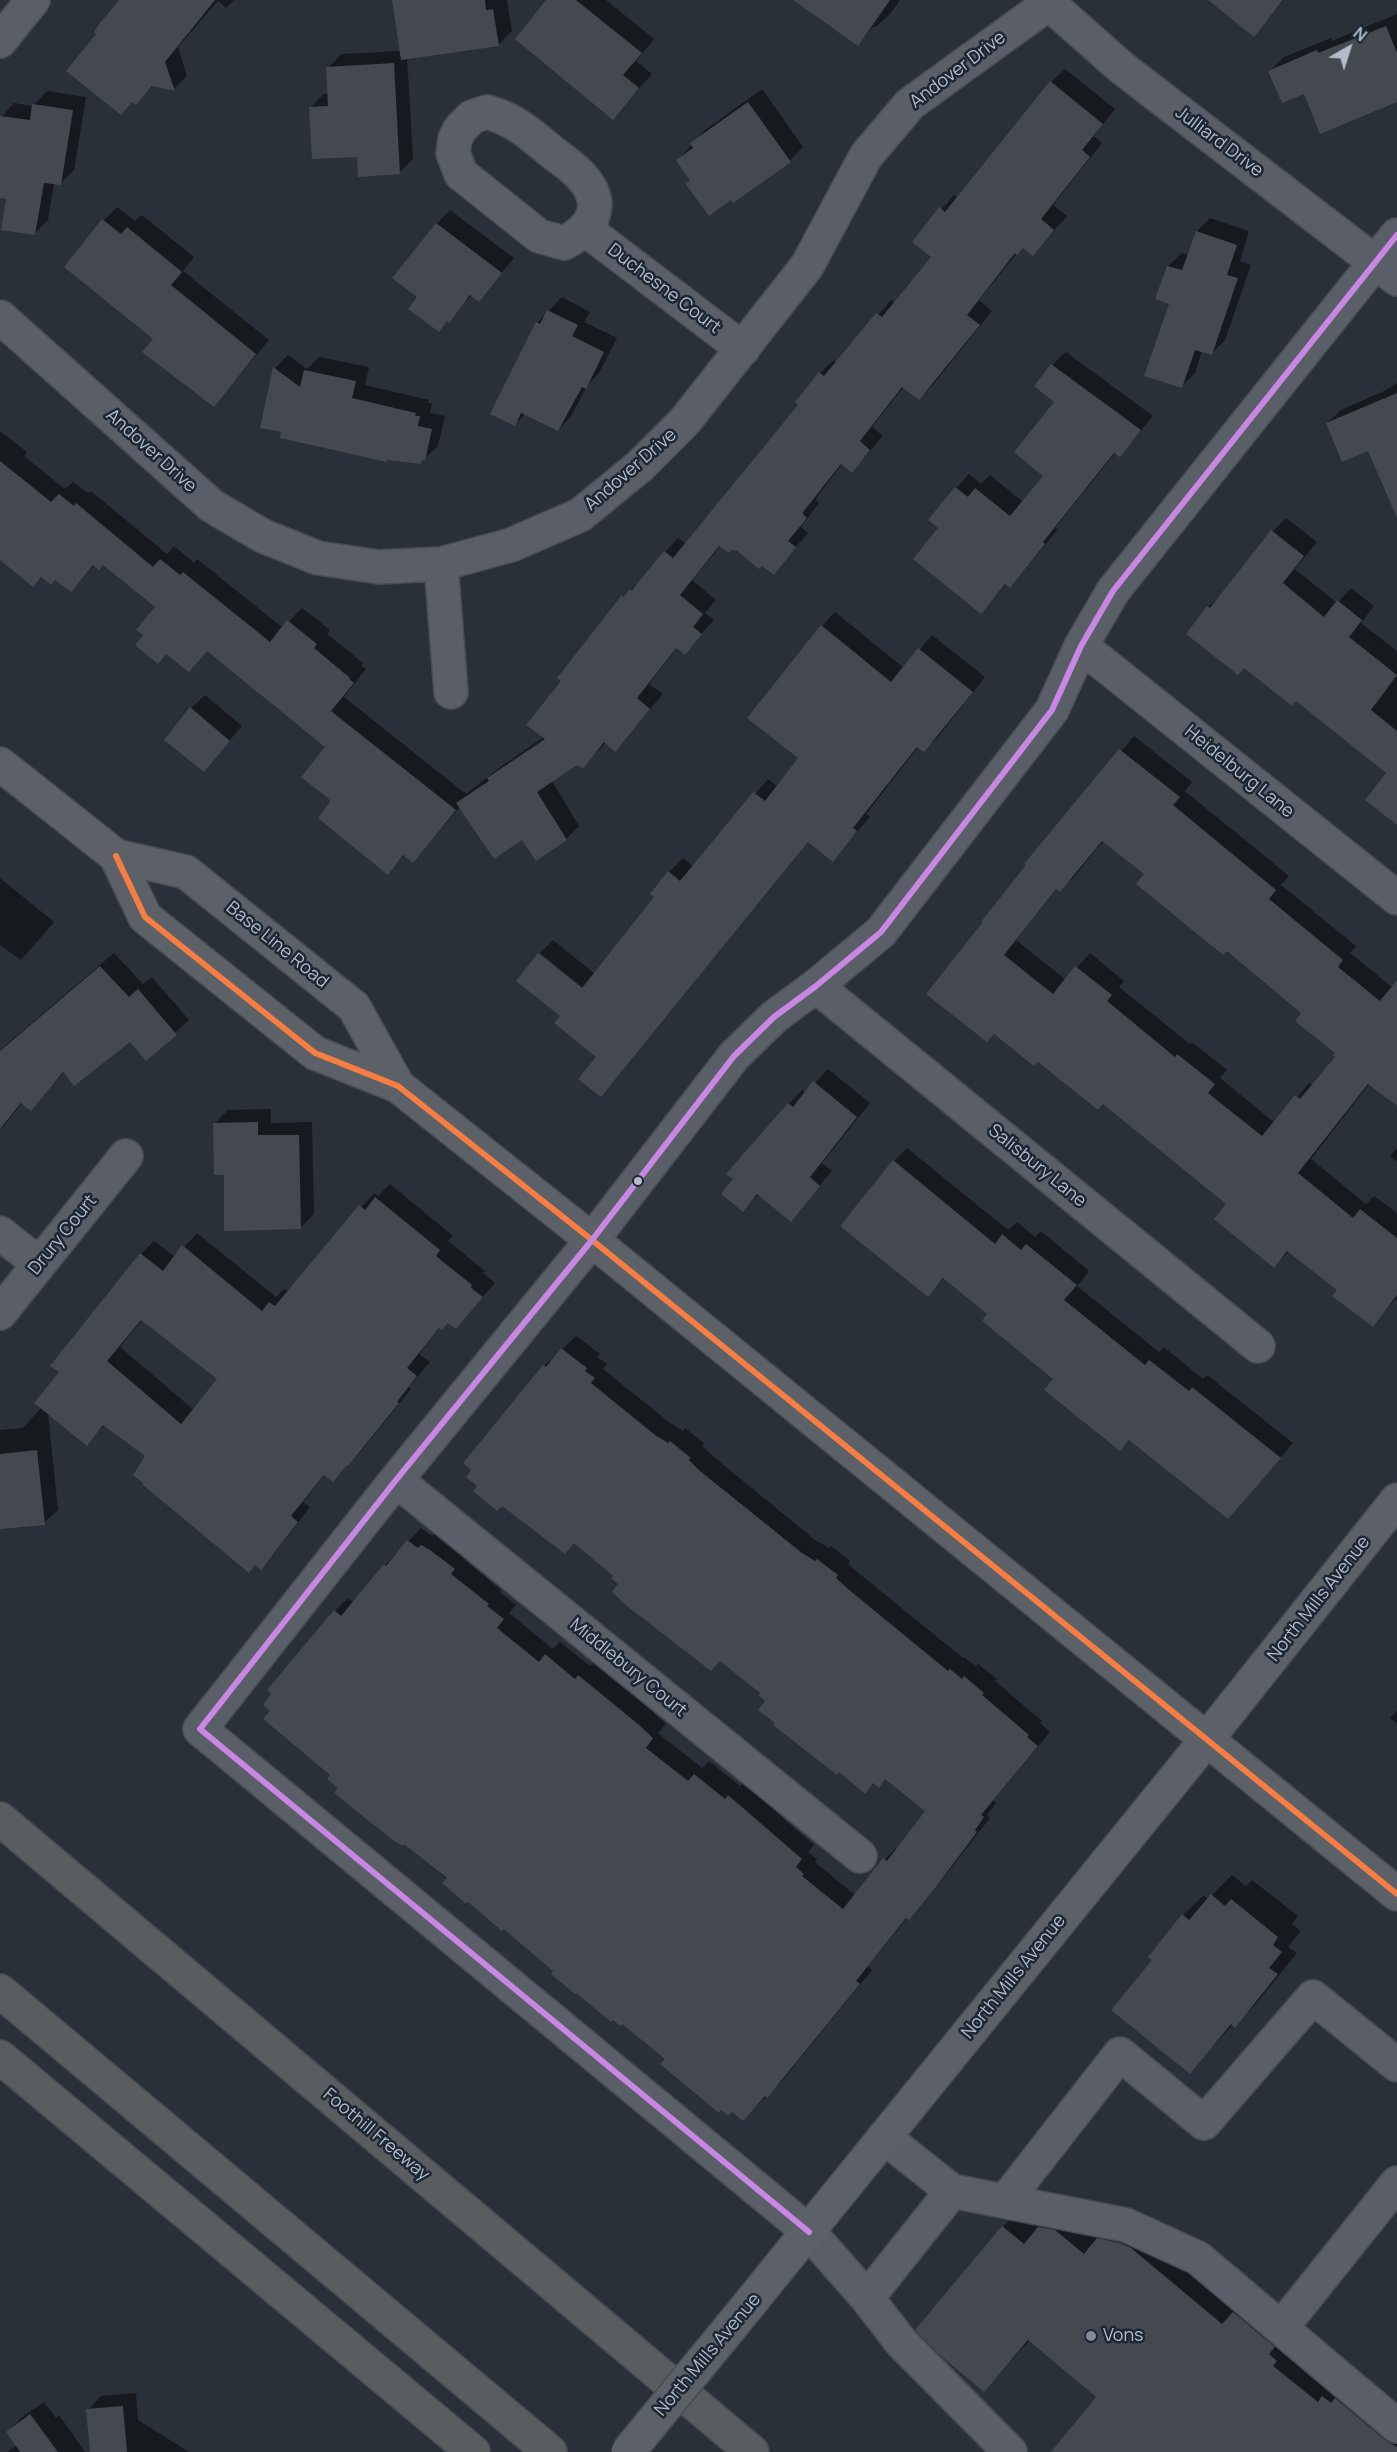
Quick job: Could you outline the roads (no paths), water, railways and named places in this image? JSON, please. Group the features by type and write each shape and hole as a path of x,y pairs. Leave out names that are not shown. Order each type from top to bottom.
{"highway":[{"name":"Foothill Freeway","path":"0,1819 752,2452"},
{"path":"0,1991 550,2452"},
{"path":"0,2057 473,2452"}],"main road":[{"name":"Base Line Road","path":"0,764 116,856 186,872 354,1007 398,1086"},
{"name":"Base Line Road","path":"116,856 144,917 315,1053 398,1086 592,1240 1397,1894"},
{"name":"North Mills Avenue","path":"628,2452 1208,1739 1397,1500"}],"street":[{"path":"0,41 33,0"},
{"name":"Julliard Drive","path":"1046,2 1122,68 1386,270"},
{"name":"Andover Drive","path":"0,317 212,506 263,536 318,558 379,567 441,564 511,545 580,515 640,466 685,422 807,266 866,156 910,104 1046,2"},
{"name":"Duchesne Court","path":"585,229 743,349"},
{"path":"1010,2452 901,2342 867,2298 809,2232 200,1729 396,1480 592,1240 734,1056 774,1017 816,986 881,932 1052,710 1081,646 1113,591 1386,270 1397,235"},
{"path":"441,564 451,692"},
{"name":"Heidelburg Lane","path":"1081,646 1397,898"},
{"name":"Salisbury Lane","path":"816,986 1258,1346"},
{"name":"Drury Court","path":"0,1313 126,1156"},
{"path":"0,1233 39,1264"},
{"name":"Middlebury Court","path":"396,1480 860,1856"},
{"path":"1006,2200 1120,2054 1204,2123 1313,1997 1397,2065"},
{"path":"884,2137 952,2191 1126,2225 1198,2258 1397,2426"},
{"path":"1281,2328 1397,2183"},
{"path":"867,2298 952,2191"}],"place":[{"name":"Vons","path":"1091,2336"}]}
